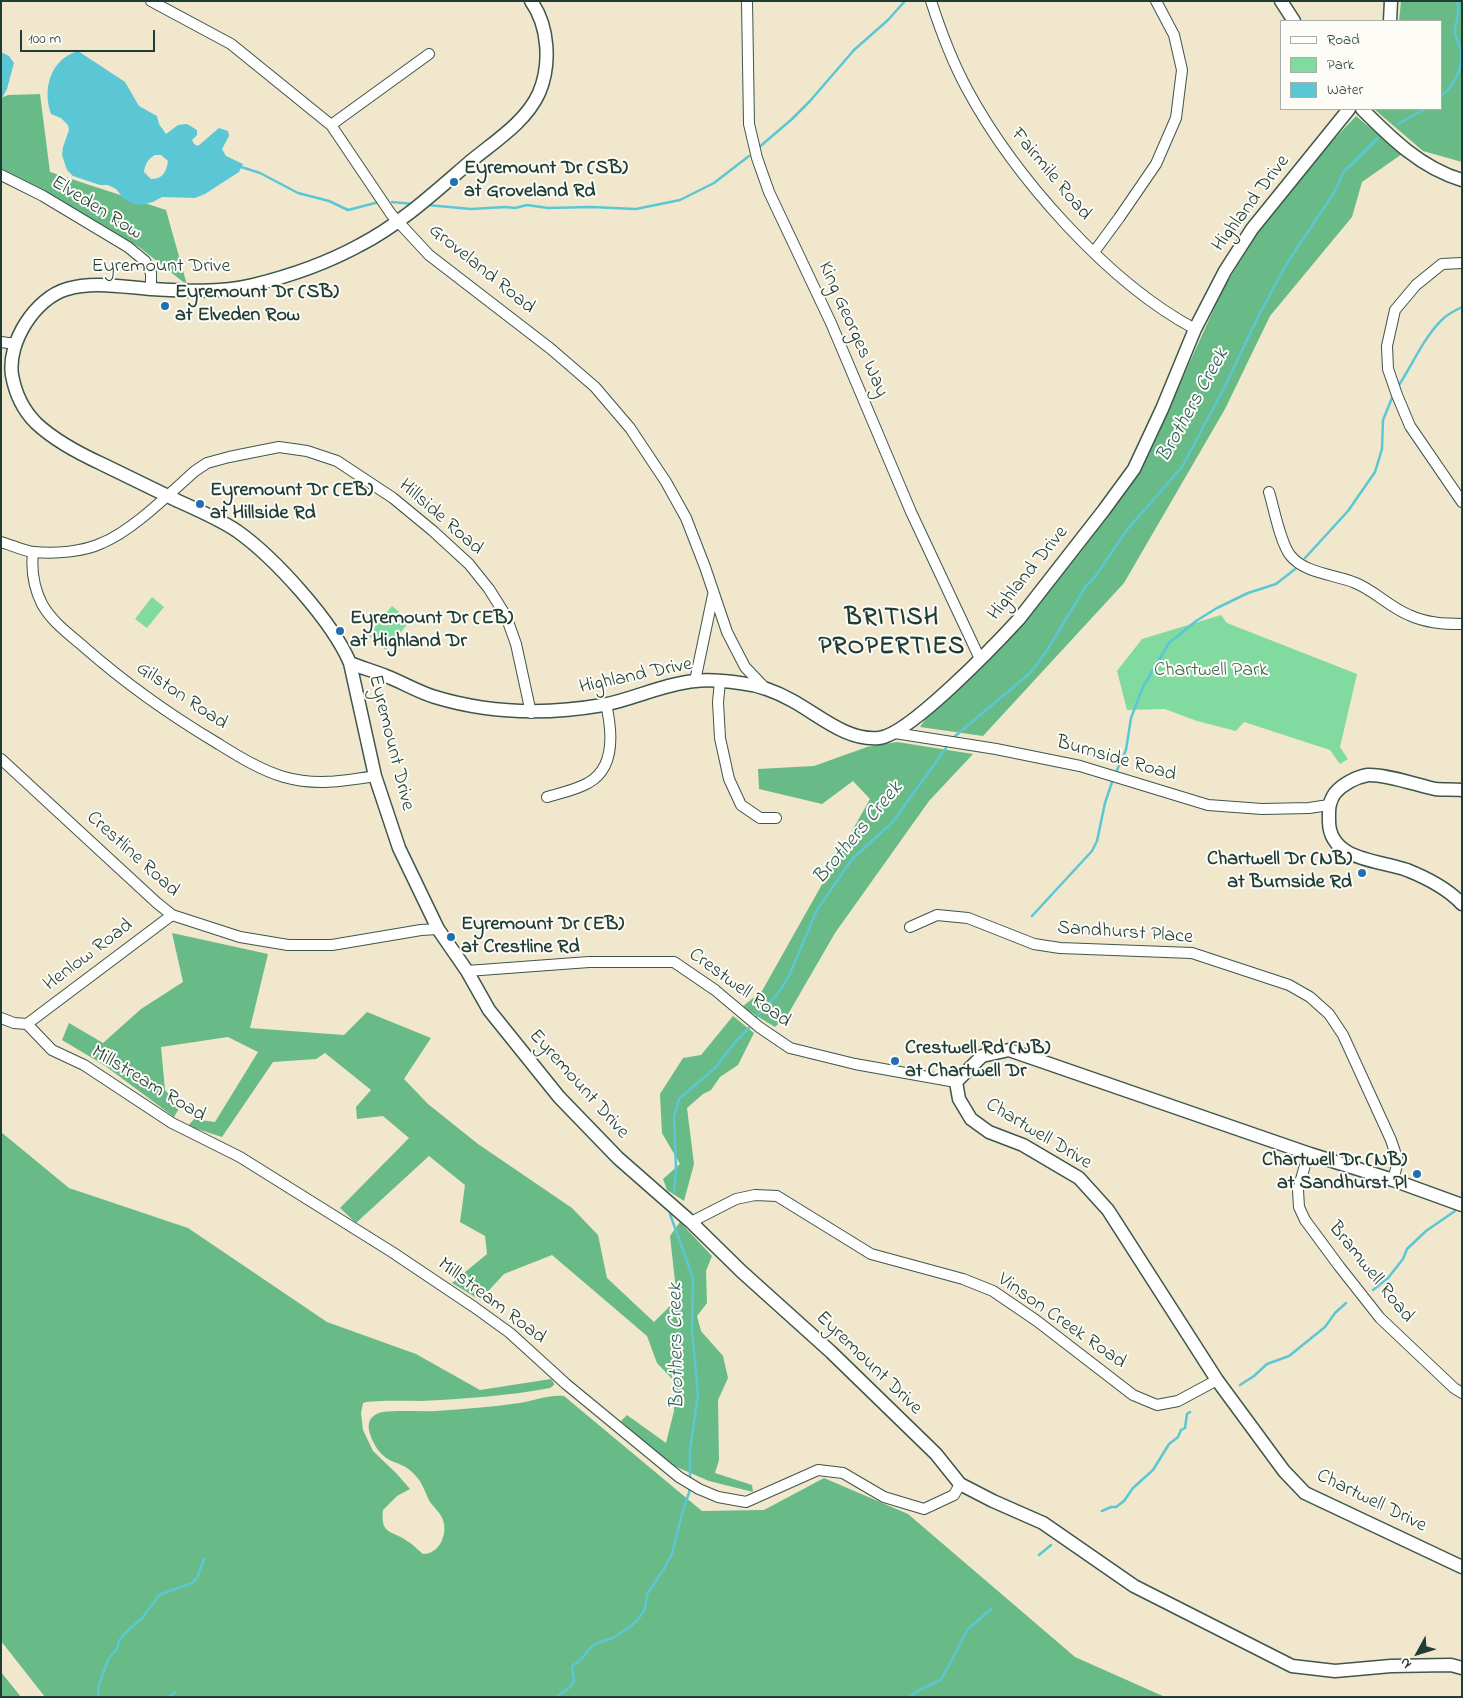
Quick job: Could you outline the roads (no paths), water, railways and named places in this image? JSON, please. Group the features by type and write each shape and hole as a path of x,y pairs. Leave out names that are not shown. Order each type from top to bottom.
{"street":[{"name":"Groveland Road","path":"151,1 231,44 331,125 397,222 429,255 551,349 595,387 630,428 666,482 686,518 726,632 745,667 765,688"},
{"name":"Eyremount Drive","path":"531,1 541,21 547,56 544,78 538,95 519,120 397,222 361,245 322,264 253,285 228,290 151,289 92,285 65,289 46,300 21,330 12,356 12,371 16,394 33,420 52,437 78,453 213,517 237,532 265,554 290,580 344,648 350,663 375,776 399,848 438,929 490,1010 559,1097 618,1158 691,1222 741,1271 837,1358 936,1454 960,1484"},
{"name":"King Georges Way","path":"746,1 749,124 757,158 769,192 831,323 911,512 980,659"},
{"name":"Fairmile Road","path":"931,1 936,18 966,88 995,136 1062,220 1128,284 1174,318 1195,329"},
{"path":"1094,252 1156,164 1176,118 1182,70 1174,35 1156,1"},
{"path":"1281,1 1293,20"},
{"path":"1390,20 1391,1"},
{"path":"331,125 428,54"},
{"name":"Highland Drive","path":"350,663 433,697 468,705 531,713 569,710 606,704 695,681 741,683 765,688 793,701 844,731 879,738 895,733 921,713 980,659 1019,619 1104,510 1134,468 1162,409 1195,329 1225,271 1252,229 1348,110"},
{"path":"1363,110 1411,154 1430,167 1462,180"},
{"name":"Elveden Row","path":"1,175 43,196 128,247 145,261 151,273 151,289"},
{"path":"1462,263 1442,264 1416,285 1395,310 1387,346 1388,369 1410,426 1462,502"},
{"path":"1,342 16,344"},
{"name":"Hillside Road","path":"1,542 33,552 60,552 84,549 101,544 118,535 168,496 195,471 207,463 229,457 279,447 307,451 337,460 393,498 433,531 469,564 489,589 506,616 516,644 531,713"},
{"path":"1270,492 1288,553 1306,568 1354,582 1409,616 1438,624 1462,624"},
{"name":"Gilston Road","path":"33,552 32,564 35,586 42,604 56,622 114,672 190,727 243,759 285,777 324,783 375,776"},
{"path":"695,681 714,594"},
{"path":"720,681 718,702 720,738 729,779 742,805 760,818 776,818"},
{"path":"547,798 589,783 603,771 610,751 610,722 606,704"},
{"name":"Burnside Road","path":"895,733 996,748 1080,766 1208,805 1262,808 1309,808 1328,805"},
{"name":"Crestline Road","path":"1,759 172,915 240,937 288,945 332,945 420,930 438,929"},
{"path":"1462,790 1438,789 1369,775 1355,778 1344,785 1336,792 1328,805 1329,830 1336,842 1346,851 1357,857 1406,870 1429,880 1462,904"},
{"name":"Henlow Road","path":"28,1024 172,915"},
{"name":"Sandhurst Place","path":"910,927 937,915 968,918 1034,944 1060,948 1192,953 1289,985 1310,998 1329,1014 1343,1035 1391,1140 1398,1161 1393,1180"},
{"name":"Crestwell Road","path":"466,970 589,962 674,962 715,990 759,1027 790,1048 855,1064 956,1082"},
{"path":"1,1018 14,1023 28,1024"},
{"name":"Millstream Road","path":"28,1024 52,1050 84,1065 172,1123 240,1157 392,1252 474,1307 510,1333 566,1384 678,1477 699,1489 718,1497 746,1502 818,1470 843,1472 884,1497 924,1509 954,1495 960,1484"},
{"path":"956,1082 982,1056 1009,1050 1462,1205"},
{"name":"Chartwell Drive","path":"956,1082 959,1099 971,1120 989,1132 1022,1145 1079,1178 1108,1210 1217,1380 1284,1471 1305,1493 1462,1567"},
{"name":"Bramwell Road","path":"1310,1154 1298,1190 1299,1207 1305,1220 1380,1318 1454,1388 1462,1393"},
{"name":"Vinson Creek Road","path":"691,1222 736,1200 755,1195 777,1196 870,1254 963,1279 993,1291 1037,1321 1134,1396 1157,1405 1178,1401 1217,1380"},
{"path":"960,1484 1043,1522 1134,1586 1292,1666 1334,1671 1391,1666 1451,1665 1462,1668"}],"water":[{"path":"78,51 125,82 139,106 157,116 159,124 166,134 178,125 187,124 197,130 197,135 192,140 198,146 219,128 228,131 229,136 222,149 226,156 243,164 239,172 205,194 195,198 162,197 141,205 124,199 116,189 108,185 100,185 73,176 67,170 62,155 69,130 68,125 61,118 51,114 48,104 48,85 51,76 61,61","holes":["155,155 161,155 168,161 165,172 158,178 151,179 144,172 146,164 150,158"]},
{"path":"1,52 9,56 14,63 7,89 1,100"}],"waterway":[{"path":"757,149 792,119 854,50 888,20 905,1"},
{"name":"Brothers Creek","path":"1443,94 1454,82 1461,64 1461,52 1455,30 1458,10 1457,1"},
{"name":"Brothers Creek","path":"1398,124 1423,110"},
{"name":"Brothers Creek","path":"954,737 1030,673 1046,652 1086,586 1095,577 1126,531 1182,467 1287,263 1335,191 1344,171 1378,138"},
{"path":"427,205 471,209 515,208 527,205 548,208 636,209 680,200 714,183 749,156"},
{"path":"238,166 260,173 298,193 329,201 348,210 379,202"},
{"path":"392,202 413,204"},
{"path":"1397,388 1431,332 1445,317 1462,307"},
{"path":"1305,558 1348,511 1375,472 1382,449 1383,420 1392,398"},
{"path":"1117,770 1126,750 1131,718 1143,687 1169,643 1196,621 1217,608 1248,593 1276,584 1299,566"},
{"name":"Brothers Creek","path":"755,1018 776,996 788,978 817,910 852,859 892,823 946,748"},
{"path":"1032,916 1092,851 1097,841 1105,803 1113,779"},
{"name":"Brothers Creek","path":"674,1192 676,1169 674,1117 679,1099 715,1068 749,1028"},
{"path":"1373,1290 1388,1278 1403,1259 1407,1249 1426,1231 1455,1211"},
{"name":"Brothers Creek","path":"670,1214 693,1278 692,1330 698,1394 690,1451 690,1479"},
{"path":"1240,1385 1267,1364 1289,1356 1325,1327 1335,1313 1346,1303"},
{"path":"1102,1511 1116,1507 1124,1501 1133,1488 1153,1470 1169,1444 1185,1428 1187,1414 1190,1412"},
{"name":"Brothers Creek","path":"557,1697 571,1686 574,1680 573,1665 580,1661 591,1647 613,1638 631,1626 645,1609 647,1594 672,1554 690,1487"},
{"path":"1039,1555 1051,1545"},
{"path":"99,1697 98,1688 106,1665 124,1634 143,1617 159,1595 192,1583 197,1578 204,1559"},
{"path":"910,1697 919,1690 941,1680 968,1629 991,1609"},
{"path":"169,1697 175,1692"}],"place":[{"name":"Eyremount Dr (SB) at Groveland Rd","path":"454,182"},
{"name":"Eyremount Dr (SB) at Elveden Row","path":"165,306"},
{"name":"Eyremount Dr (EB) at Hillside Rd","path":"200,504"},
{"name":"Eyremount Dr (EB) at Highland Dr","path":"340,631"},
{"name":"Chartwell Dr (NB) at Burnside Rd","path":"1362,873"},
{"name":"Eyremount Dr (EB) at Crestline Rd","path":"451,937"},
{"name":"Crestwell Rd (NB) at Chartwell Dr","path":"895,1061"},
{"name":"Chartwell Dr (NB) at Sandhurst Pl","path":"1417,1174"}],"district":[{"name":"BRITISH PROPERTIES","path":"892,634"}],"park label":[{"name":"Chartwell Park","path":"1211,672"}]}
